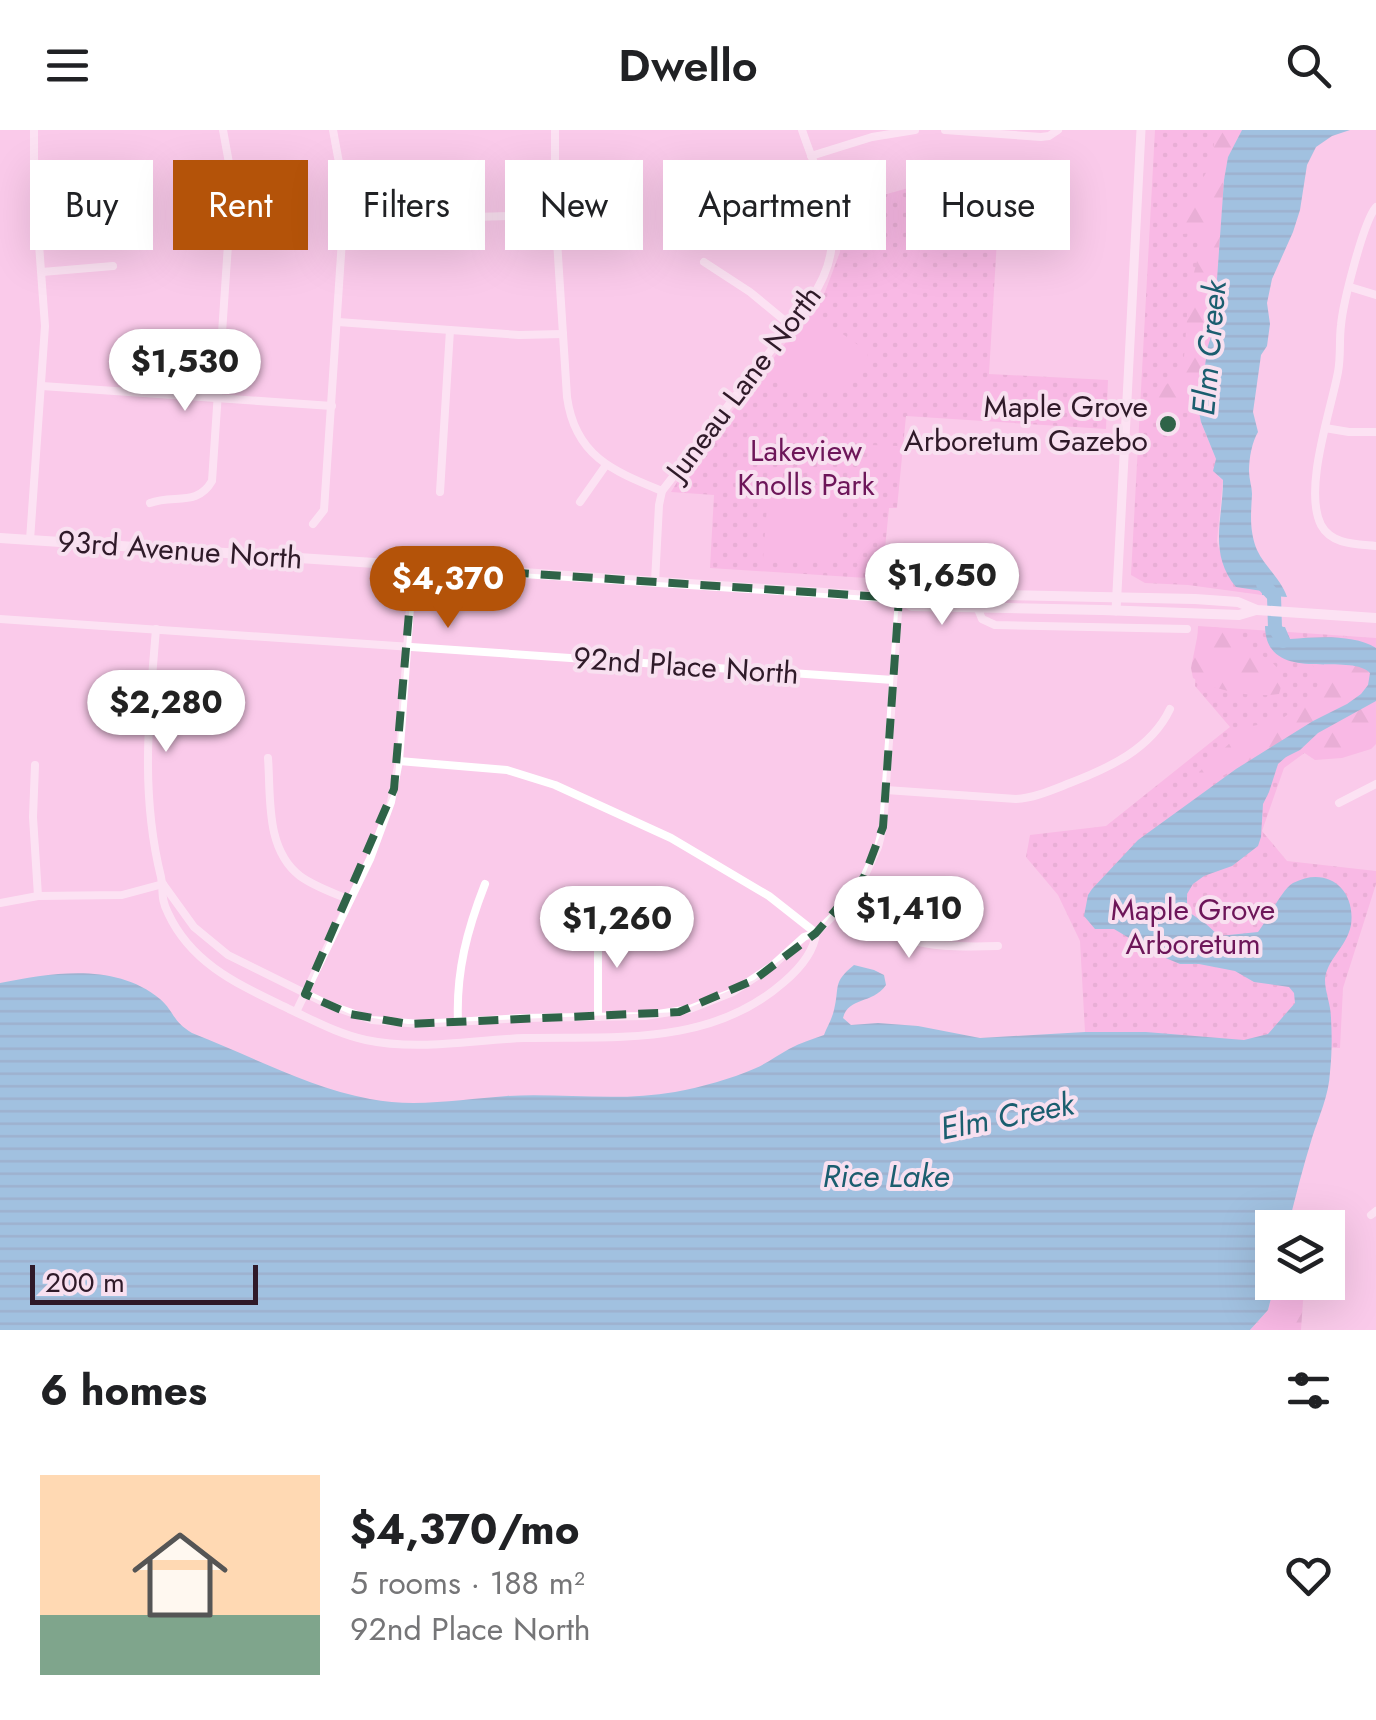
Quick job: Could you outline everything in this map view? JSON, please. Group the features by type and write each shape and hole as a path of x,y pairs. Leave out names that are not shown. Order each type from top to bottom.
{"main road":[{"name":"93rd Avenue North","path":"0,538 899,598 913,592 1238,602 1256,610 1376,618"},
{"name":"93rd Avenue North","path":"899,598 912,606 1239,616 1256,610"}],"street":[{"path":"30,540 45,326 34,130"},
{"path":"150,503 164,498 195,498 208,488 214,473 230,200 223,130"},
{"path":"313,524 324,510 344,210 332,130"},
{"path":"554,130 555,160"},
{"name":"Juneau Lane North","path":"656,582 662,491 820,286 832,254 832,215 802,130"},
{"path":"811,156 872,137 915,130"},
{"path":"945,130 1040,137 1058,130"},
{"path":"1116,628 1141,130"},
{"path":"1376,207 1366,224 1341,322 1339,370 1320,453 1316,490 1320,522 1335,540 1376,546"},
{"path":"558,250 570,416 584,445 606,465 662,491"},
{"path":"704,262 790,324"},
{"path":"42,272 112,266"},
{"path":"1350,287 1376,296"},
{"path":"338,322 519,335 563,334"},
{"path":"440,492 450,330"},
{"path":"42,386 332,406"},
{"path":"1325,428 1376,432"},
{"path":"580,502 606,465"},
{"path":"296,1012 382,831 394,789 414,566"},
{"path":"162,884 194,927 228,955 329,1006 372,1020 408,1024 656,1015 710,1002 754,980 804,937 816,933 845,904 864,877 878,847 886,790 899,598"},
{"path":"978,608 982,619 995,625 1187,628"},
{"name":"92nd Place North","path":"0,619 893,680"},
{"path":"156,629 147,780 162,884 160,896 186,942 203,961 239,985 296,1012 347,1035 398,1045 683,1032 717,1022 760,1000 788,979 815,944 816,933"},
{"path":"886,790 1030,798 1123,759 1158,730 1170,708"},
{"path":"268,758 273,826 281,854 301,876 350,900"},
{"path":"399,760 507,770 555,785 654,828 704,856 770,896 816,933"},
{"path":"35,765 33,817 38,896"},
{"path":"1339,803 1376,784"},
{"path":"0,903 38,896 122,896 162,884"},
{"path":"458,1021 459,967 485,884"},
{"path":"845,904 875,927 909,941 998,946"},
{"path":"598,926 598,1017"},
{"path":"522,1018 522,1038"}],"highlighted area":[{"path":"413,566 899,598 883,827 864,877 816,933 754,980 679,1012 408,1024 350,1014 305,994 394,789"}],"green space":[{"path":"1155,130 1242,130 1228,157 1224,180 1217,279 1220,309 1208,346 1201,422 1216,459 1218,476 1223,480 1219,550 1228,564 1262,595 1145,583 1131,575"},
{"path":"1216,130 1242,130 1228,157 1224,180 1217,279 1220,309 1208,346 1199,412 1160,414 1148,408 1152,396 1183,371 1189,291 1200,250 1195,233 1182,234 1178,222 1211,164"},
{"name":"Lakeview Knolls Park","path":"906,189 906,250 996,250 989,374 1108,380 1106,429 906,416 897,508 889,508 882,579 710,568 714,495 671,492 825,292 840,250 886,250 886,194"},
{"path":"812,318 820,318 868,352 858,377 834,391 797,389 772,367"},
{"path":"870,445 897,446 897,462 870,461"},
{"path":"769,482 844,487 839,562 763,559"},
{"name":"Maple Grove Arboretum","path":"1198,626 1376,638 1376,711 1284,768 1262,831 1287,861 1376,871 1376,884 1343,988 1340,1048 1085,1032 1080,941 1058,895 1026,857 1030,835 1106,826 1230,727 1195,686"},
{"path":"1215,627 1239,632 1275,665 1281,677 1279,694 1235,692 1193,678 1191,668 1198,633"},
{"path":"1344,636 1376,640 1376,744 1342,758 1315,760 1300,750 1275,746 1198,790 1199,772 1247,727 1279,721 1310,698 1319,683 1312,663"},
{"path":"1271,1300 1303,1300 1301,1330 1250,1330 1268,1310"}],"water":[{"path":"1242,130 1350,130 1316,147 1307,165 1300,210 1272,279 1267,303 1270,324 1267,346 1261,355 1253,412 1258,432 1249,466 1251,522 1257,550 1287,597 1236,587 1227,574 1219,535 1223,480 1213,471 1216,459 1199,412 1208,346 1220,309 1217,279 1224,180 1228,157"},
{"name":"Rice Lake","path":"1265,626 1285,627 1290,639 1346,638 1376,648 1376,701 1318,733 1278,764 1263,804 1258,846 1232,866 1204,876 1187,894 1187,911 1219,936 1258,932 1289,886 1305,878 1328,879 1337,884 1349,901 1351,912 1349,933 1326,973 1332,1031 1328,1089 1292,1210 1255,1210 1255,1300 1271,1300 1268,1310 1250,1330 0,1330 0,983 83,973 123,979 160,999 192,1033 324,1087 404,1103 528,1095 633,1096 675,1092 716,1082 756,1068 824,1035 840,981 854,965 884,975 886,985 874,996 850,1006 843,1018 851,1025 918,1026 980,1038 1146,1032 1244,1040 1268,1034 1295,1003 1289,987 1254,982 1235,971 1180,964 1114,929 1095,929 1084,916 1092,889 1138,840 1236,769 1347,704 1368,685 1370,673 1360,667 1293,662 1279,656 1269,645"}],"waterway":[{"name":"Elm Creek","path":"1263,584 1274,596 1275,628 1283,641"}],"place":[{"name":"Maple Grove Arboretum Gazebo","path":"1168,424"}]}
